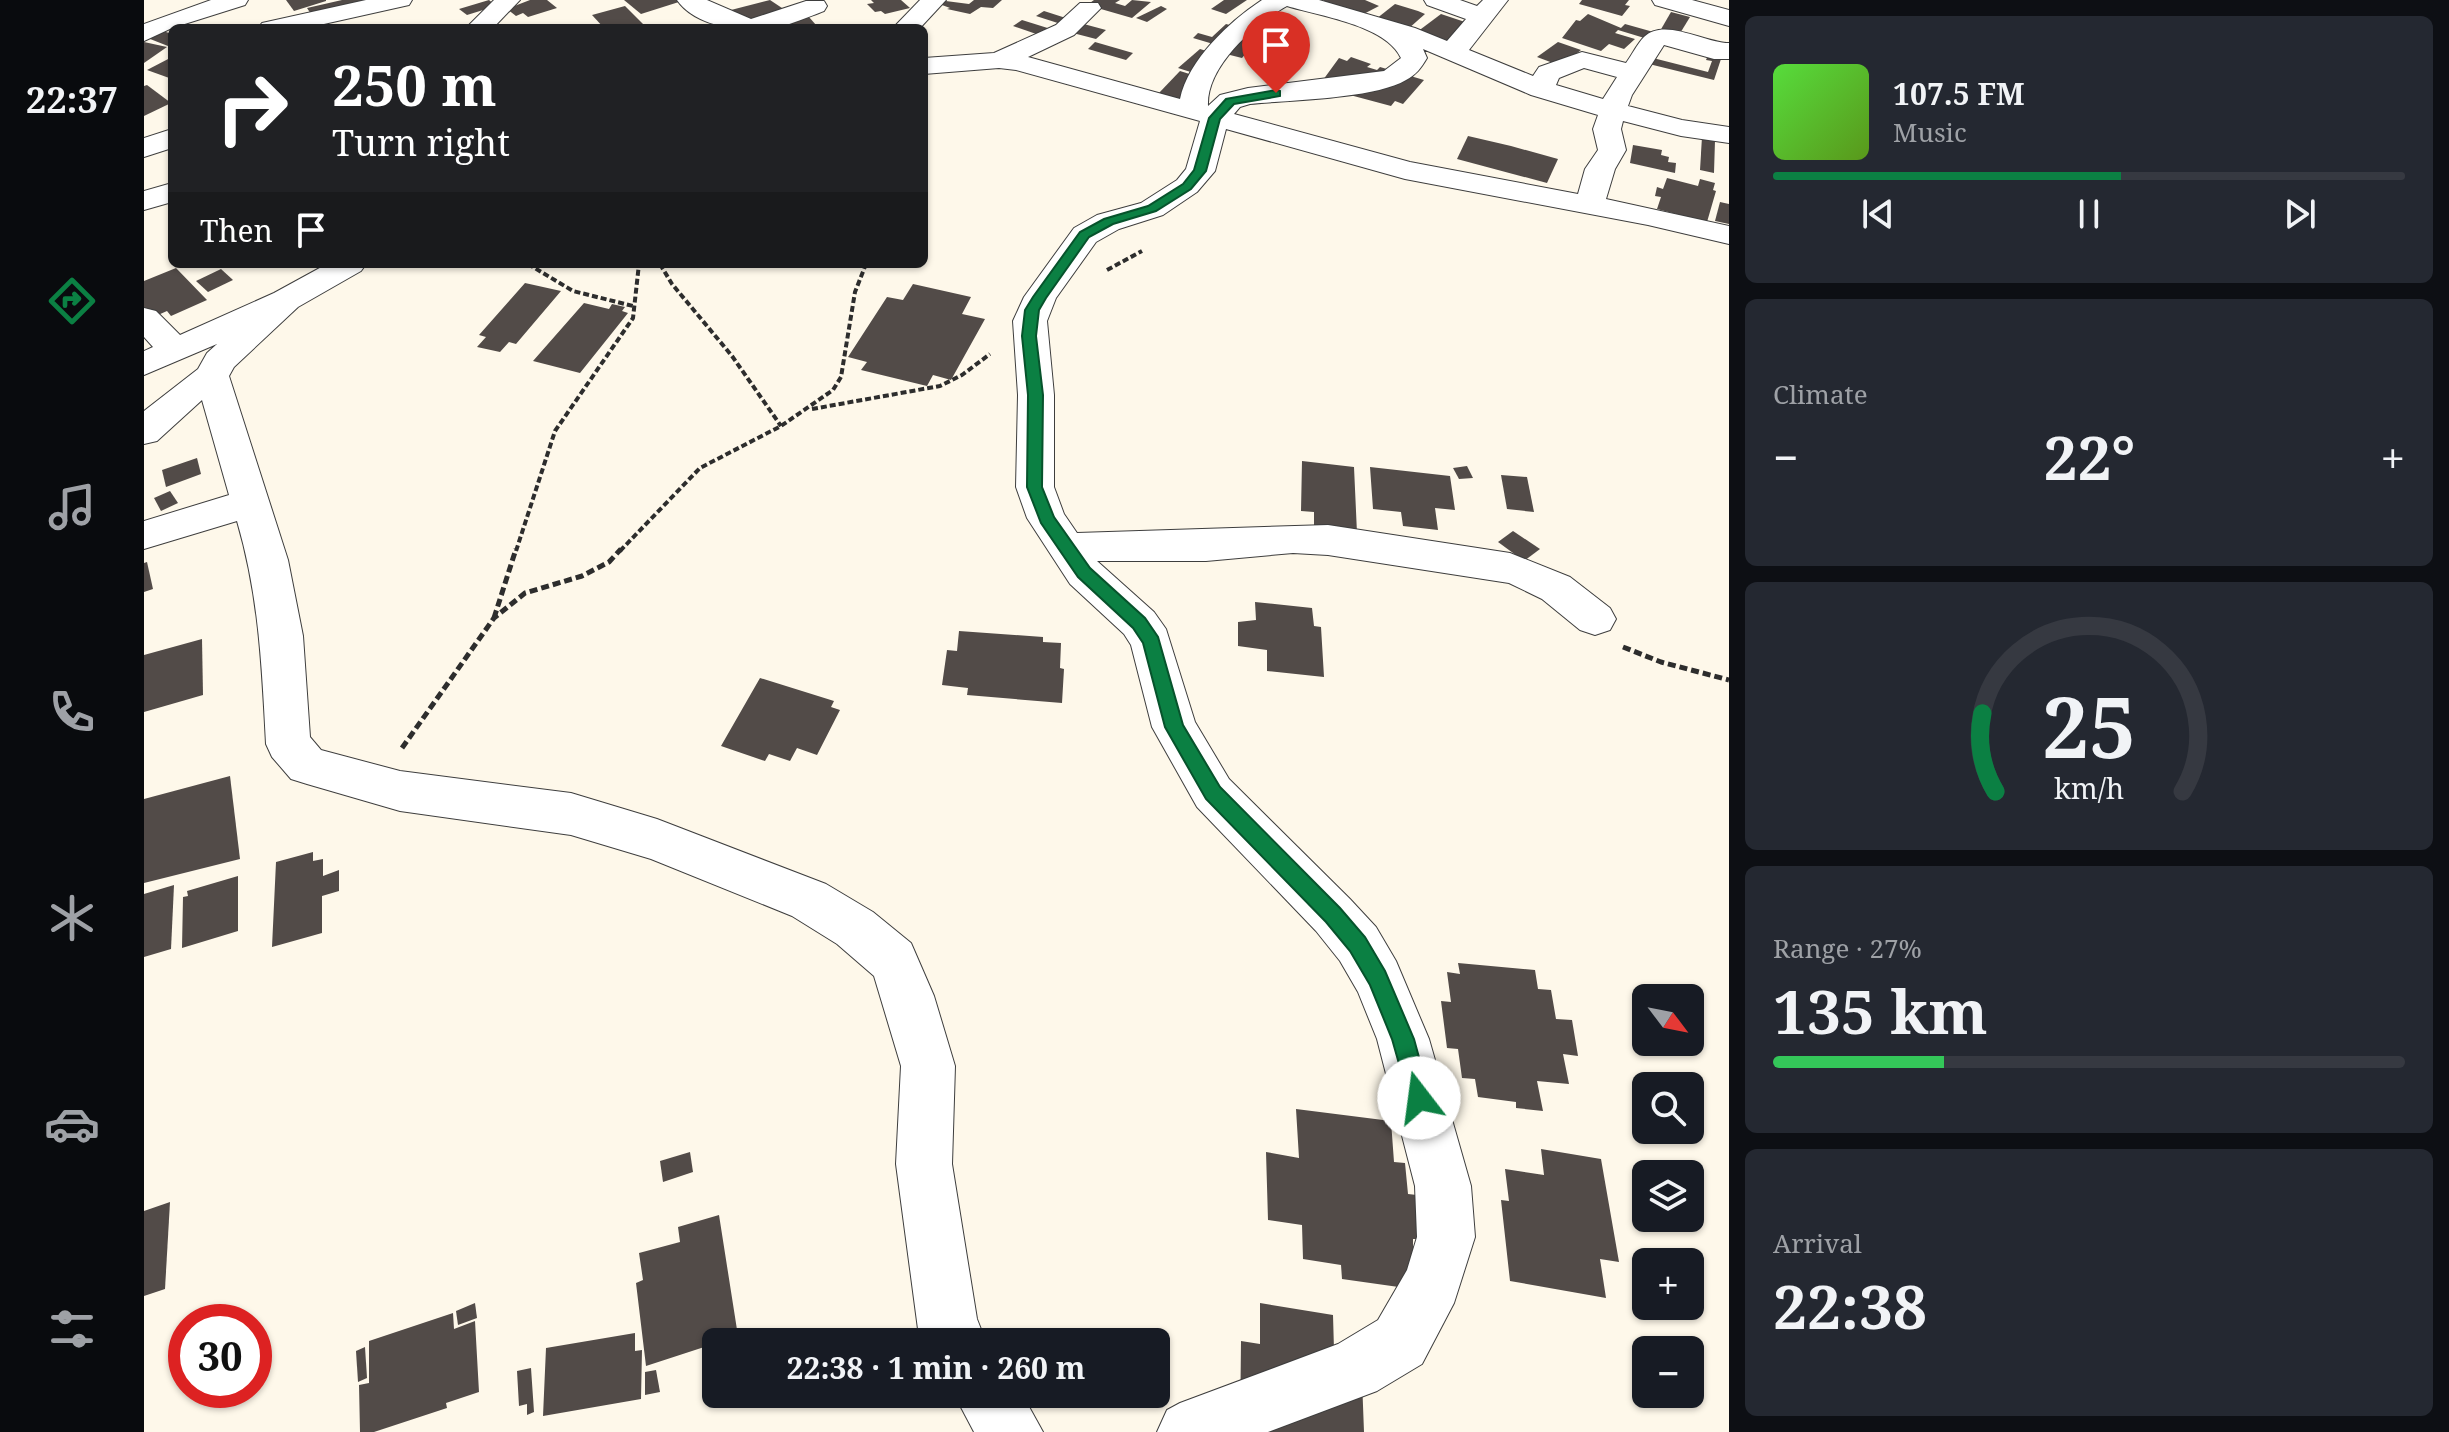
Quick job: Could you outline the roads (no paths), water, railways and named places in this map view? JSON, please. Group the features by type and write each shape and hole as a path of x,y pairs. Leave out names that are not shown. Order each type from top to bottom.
{"street":[{"path":"290,24 402,0"},
{"path":"383,24 402,0"},
{"path":"483,24 508,0"},
{"path":"689,0 740,24"},
{"path":"910,24 934,0"},
{"path":"1189,1432 1355,1369 1400,1342 1433,1282 1446,1237 1443,1186 1403,1039 1378,978 1358,944 1333,915 1213,793 1174,727 1151,641 1139,623 1084,573 1046,518 1035,487 1036,395 1030,321 1032,310 1085,235 1108,222 1152,209 1187,186 1200,171 1204,115 1193,97 1212,65 1252,17 1280,0"},
{"path":"1664,0 1729,18"},
{"path":"147,28 229,1 240,24"},
{"path":"1306,2 1389,21 1541,89 1615,112 1681,128 1729,135"},
{"path":"1389,21 1441,2 1489,8"},
{"path":"999,60 1065,30 1089,8"},
{"path":"1455,52 1459,42 1489,8"},
{"path":"766,24 818,11"},
{"path":"1204,115 1230,101 1248,96 1363,84 1393,77 1408,67 1414,58 1389,21"},
{"path":"1639,22 1664,36 1714,51 1729,51"},
{"path":"1590,204 1600,169 1612,150 1607,129 1618,95 1635,73 1645,52 1659,36 1664,36"},
{"path":"928,66 999,60 1018,62 1460,184 1590,204 1729,235"},
{"path":"1541,89 1548,73 1582,60 1635,73"},
{"path":"144,148 168,139"},
{"path":"1460,184 1482,197 1498,214"},
{"path":"144,201 168,193"},
{"path":"144,432 178,400 186,358 343,268"},
{"path":"186,358 286,300"},
{"path":"144,318 186,358 250,503 268,560 282,636 288,744 307,765 400,791 547,809 657,840 809,900 855,928 893,960 908,996 928,1066 924,1164 948,1328"},
{"path":"144,535 250,503"},
{"path":"1067,548 1328,540 1469,559 1537,575 1568,594 1595,619"},
{"path":"995,1408 1011,1432"}]}
